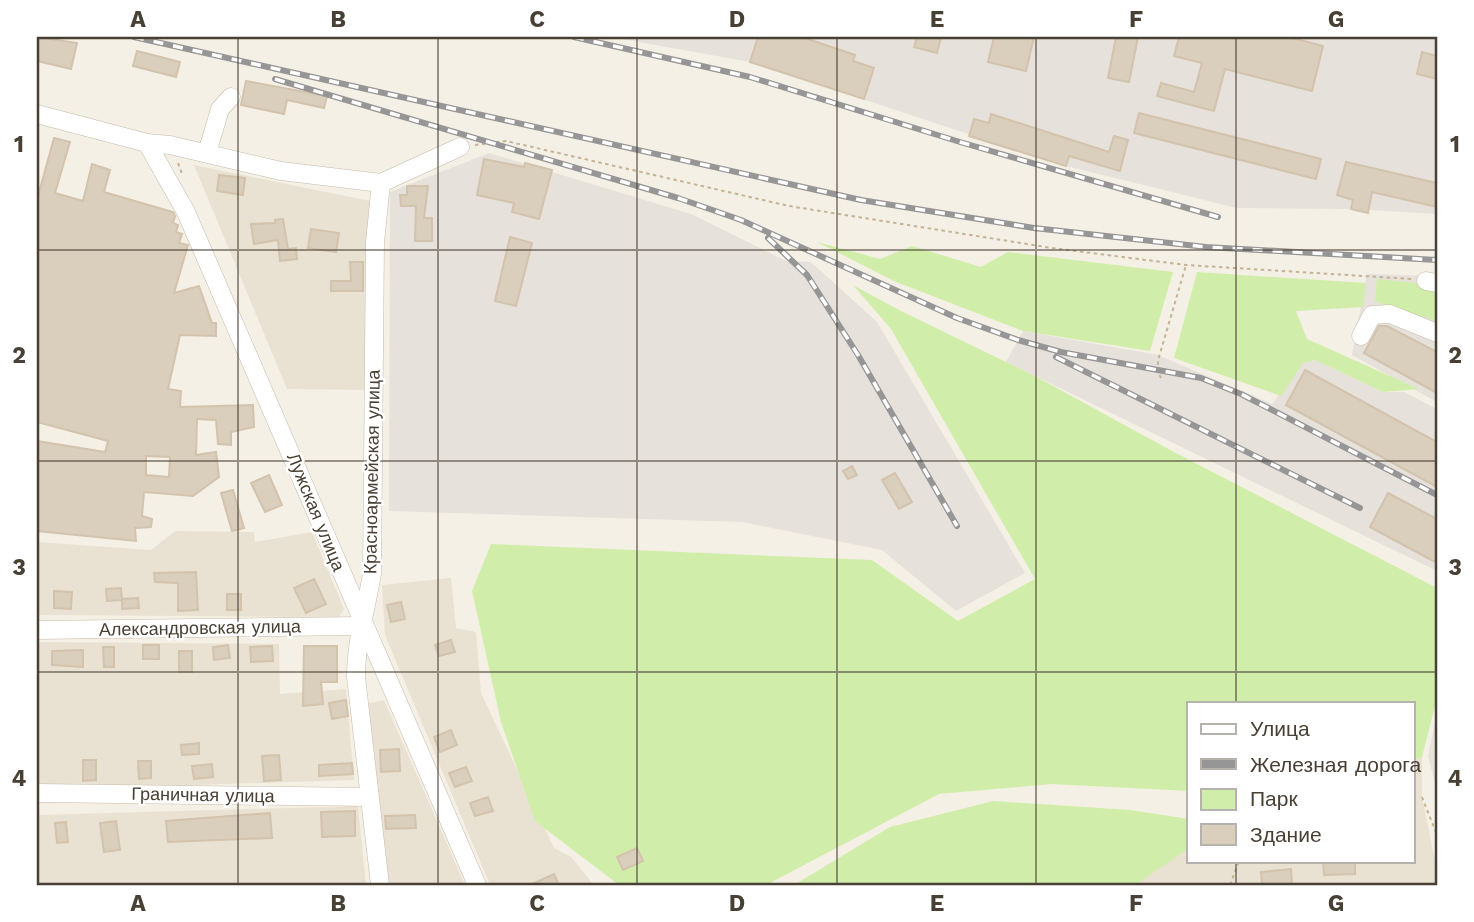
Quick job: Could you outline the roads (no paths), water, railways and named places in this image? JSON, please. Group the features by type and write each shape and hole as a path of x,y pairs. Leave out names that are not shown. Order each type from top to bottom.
{"street":[{"path":"207,153 220,109 231,97"},
{"path":"37,114 147,143 207,153 281,171 381,183 460,147"},
{"name":"Лужская улица","path":"147,143 186,212 477,885"},
{"name":"Красноармейская улица","path":"380,885 356,677 356,644 363,626 372,575 375,243 381,183"},
{"path":"1361,335 1372,315 1390,314 1437,333"},
{"name":"Александровская улица","path":"37,630 363,626"},
{"name":"Граничная улица","path":"37,793 369,797"}],"railway":[{"path":"134,37 861,200 1034,228 1206,247 1437,260"},
{"path":"574,37 750,77 1218,217"},
{"path":"275,79 678,198 741,220 957,318 1018,340 1061,352 1201,378 1241,394 1437,495"},
{"path":"768,238 807,275 858,355 957,526"},
{"path":"1056,357 1360,508"}]}
